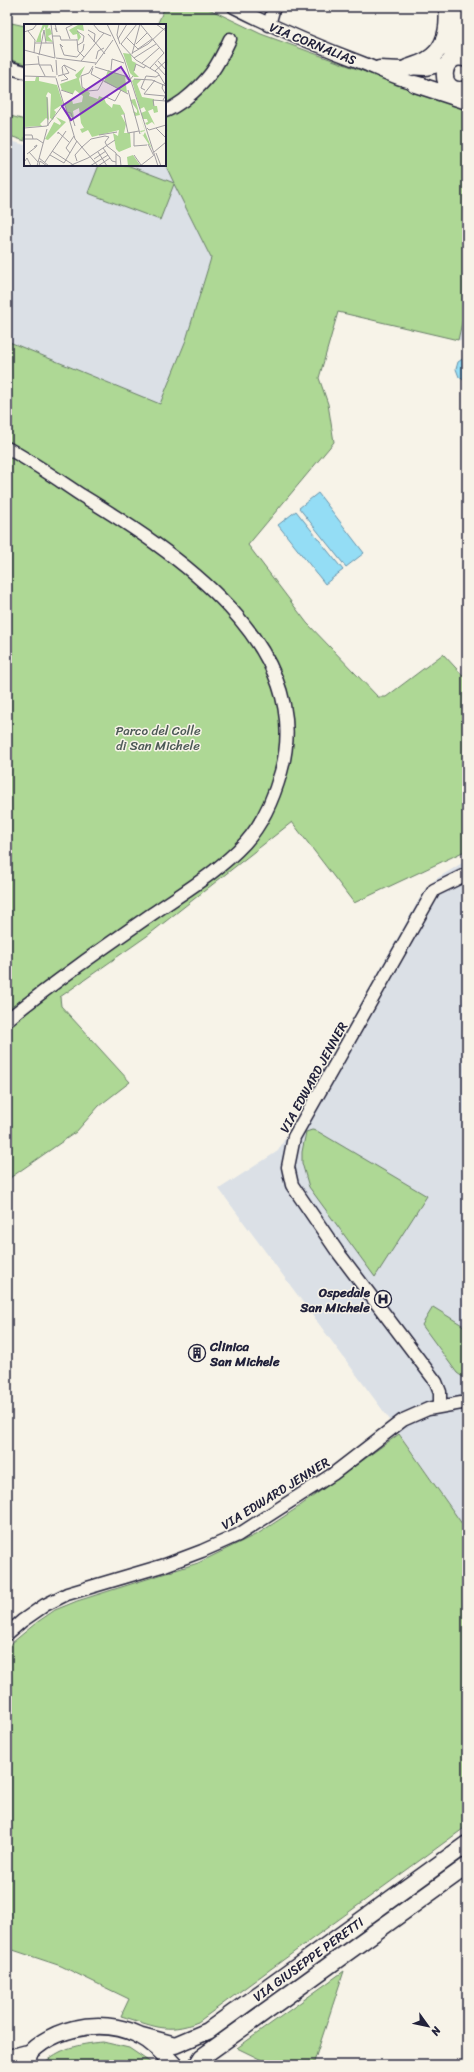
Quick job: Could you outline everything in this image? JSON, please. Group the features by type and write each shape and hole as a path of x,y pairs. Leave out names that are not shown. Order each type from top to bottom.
{"street":[{"name":"VIA CORNALIAS","path":"234,7 269,25 415,84"},
{"path":"269,25 274,7"},
{"path":"406,68 427,60 441,44 448,29 447,7"},
{"path":"455,7 459,23 458,35 444,74 445,80 463,93"},
{"path":"166,110 180,103 209,78 230,38"},
{"path":"449,63 459,58 467,59"},
{"name":"VIA CORNALIAS","path":"372,67 426,69 449,63"},
{"path":"7,67 24,72"},
{"path":"415,84 463,93"},
{"path":"7,448 114,514 178,559 214,592 249,631 263,651 277,680 287,720 284,763 277,785 271,803 247,841 214,871 52,984 7,1020"},
{"name":"VIA EDWARD JENNER","path":"440,1406 440,1392 436,1382 337,1251 299,1196 292,1185 288,1167 294,1137 434,890 467,874"},
{"name":"VIA EDWARD JENNER","path":"7,1634 44,1605 66,1594 165,1565 238,1535 333,1474 403,1420 440,1406 467,1402"},
{"name":"VIA GIUSEPPE PERETTI","path":"138,2035 175,2045 208,2031 467,1844"},
{"name":"VIA GIUSEPPE PERETTI","path":"197,2065 202,2057 467,1866"},
{"path":"18,2061 50,2038 79,2027 109,2026 138,2035 159,2049 174,2065"}],"shaded area":[{"path":"7,140 24,145 24,166 166,166 211,258 186,340 160,405 7,341"},
{"path":"467,301 467,343 458,340"},
{"name":"Ospedale San Michele","path":"467,860 467,1531 390,1420 219,1189 278,1151 425,889 436,879"}],"green space":[{"name":"Parco del Colle di San Michele","path":"165,7 205,7 261,34 467,109 467,301 458,340 338,312 319,378 328,404 334,442 248,545 307,623 378,697 386,697 443,654 467,680 467,850 354,903 292,822 147,936 60,997 61,1006 130,1082 99,1106 76,1132 7,1180 7,341 160,404 186,340 211,258 174,184 160,220 88,193 99,166 130,166 174,183 166,166 166,24 157,24"},
{"path":"7,22 24,26 24,64 7,59"},
{"path":"7,115 24,120 24,141 7,135"},
{"path":"312,1130 317,1131 427,1196 375,1277 309,1187 302,1163 302,1152 306,1132"},
{"path":"433,1307 467,1328 467,1380 457,1373 422,1325"},
{"path":"399,1434 467,1531 467,1826 198,2022 187,2026 177,2028 159,2027 121,2016 129,1999 61,1966 7,1948 7,1647 36,1623 55,1610 77,1601 198,1563 259,1533 297,1508"},
{"path":"344,1971 313,2065 272,2065 237,2048"},
{"path":"103,2042 129,2048 154,2065 42,2065 62,2051 86,2044"}],"water":[{"path":"467,356 467,382 459,377 456,369 458,362"},
{"path":"318,493 364,553 346,567 299,508"},
{"path":"296,511 343,570 325,584 278,525"}],"place":[{"name":"Ospedale San Michele","path":"383,1299"},
{"name":"Clinica San Michele","path":"197,1353"}]}
